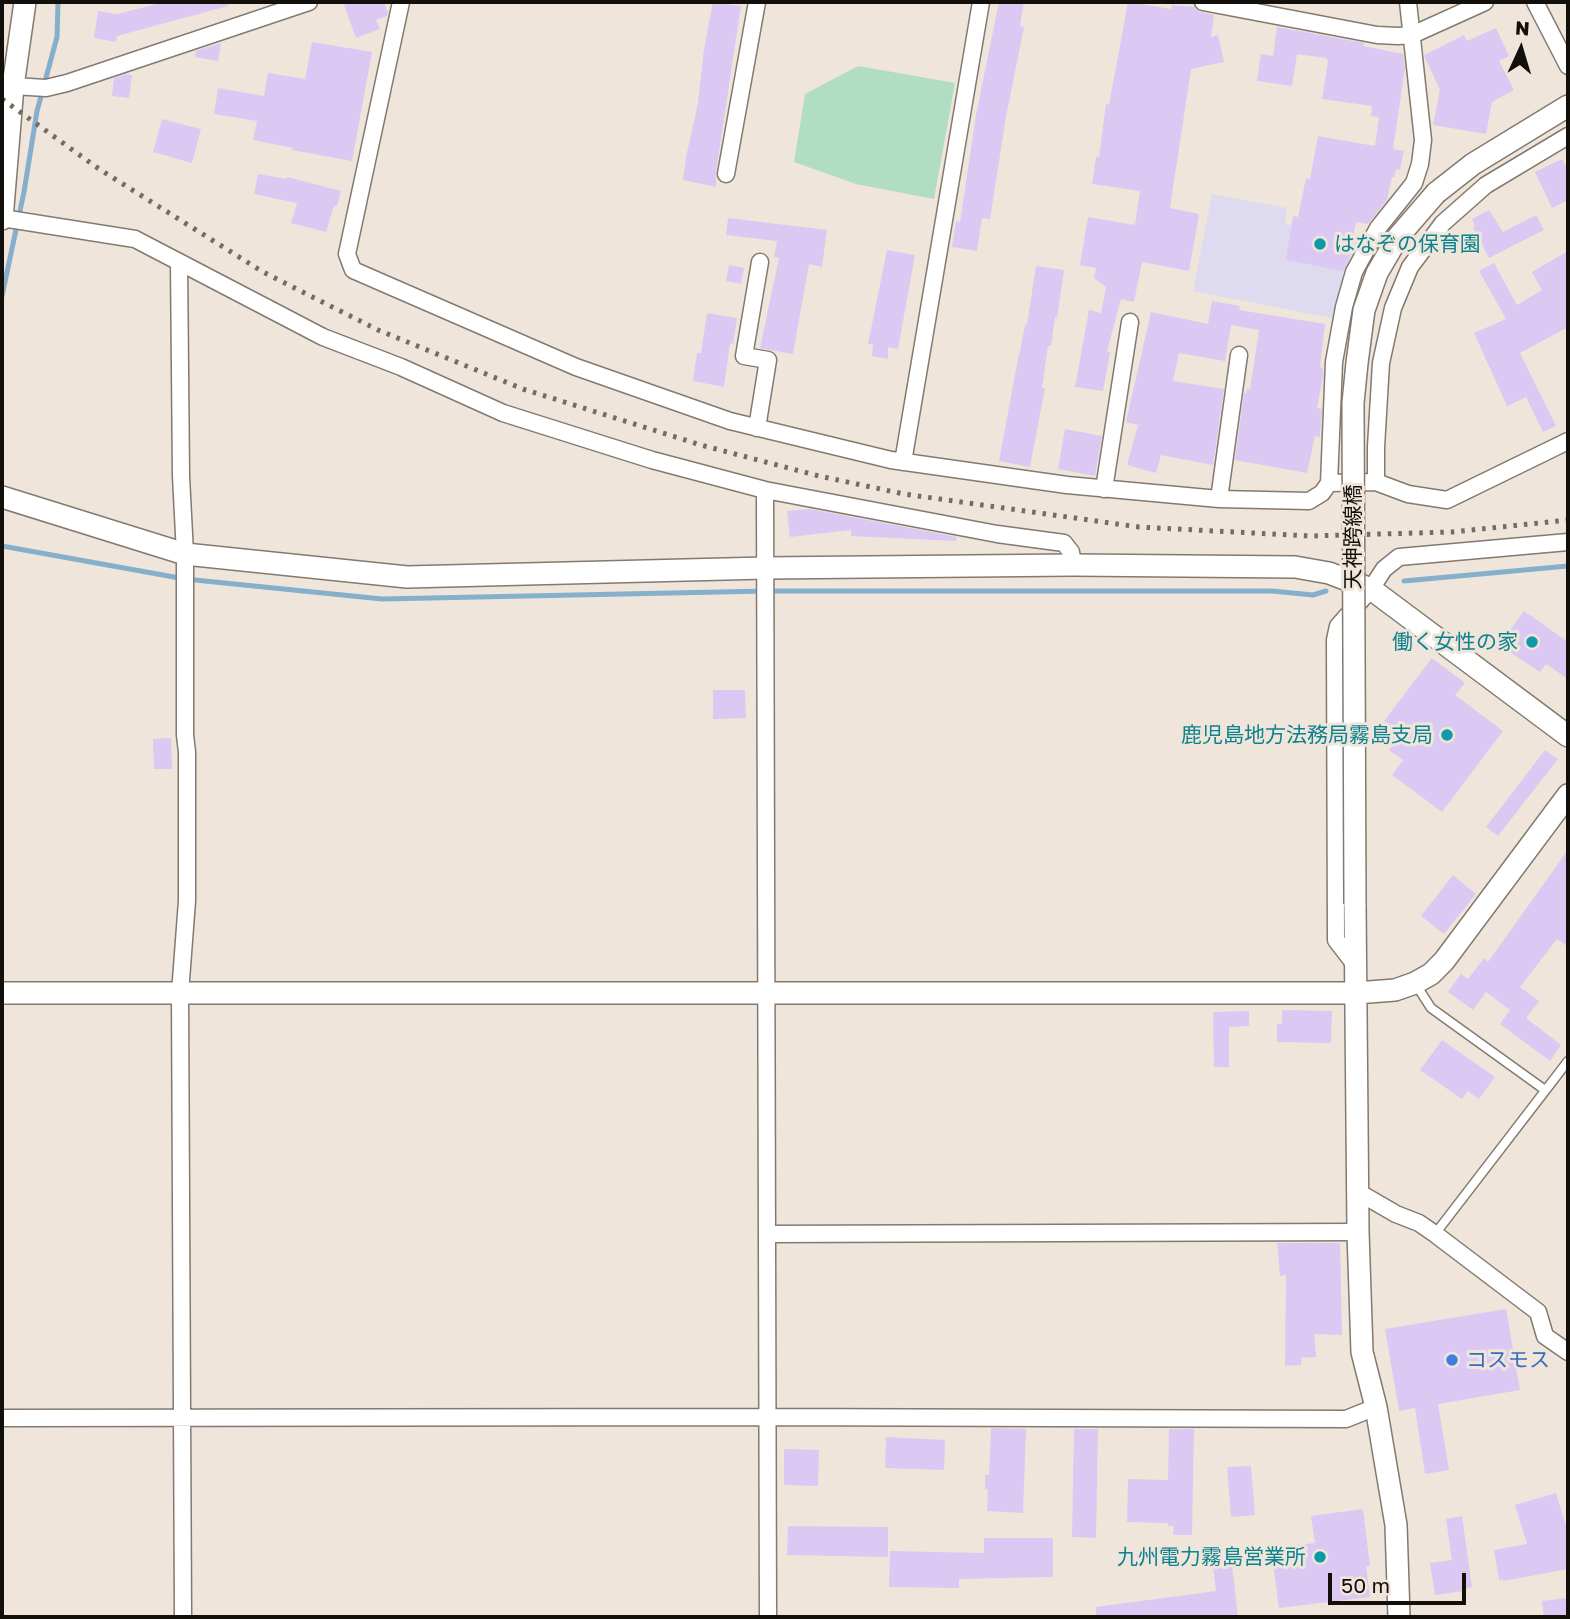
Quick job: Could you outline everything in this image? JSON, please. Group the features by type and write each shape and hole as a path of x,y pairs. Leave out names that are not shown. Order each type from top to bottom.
{"street":[{"path":"25,2 13,86 2,219 135,239 323,337 401,367 503,413 652,460 765,490 997,534 1065,543 1072,552 1073,565"},
{"path":"13,86 46,88 67,83 309,2"},
{"path":"401,2 348,254 353,270 576,367 757,428 903,462 1104,489 1219,499 1309,501 1322,493 1329,483 1334,362 1354,272 1378,228 1414,183 1420,164 1423,140 1408,2"},
{"path":"726,174 757,2"},
{"path":"903,462 981,2"},
{"path":"1209,2 1377,35 1412,35 1485,2"},
{"path":"1535,2 1568,66"},
{"name":"天神跨線橋","path":"1399,1617 1396,1525 1376,1407 1362,1352 1358,1232 1355,904 1353,403 1357,363 1364,310 1377,273 1398,237 1436,193 1473,164 1568,106"},
{"path":"1376,482 1381,363 1393,308 1410,267 1443,222 1486,185 1568,136"},
{"path":"178,262 185,559 187,901 180,993 183,1617"},
{"path":"757,428 768,360 744,356 760,262"},
{"path":"1104,489 1130,322"},
{"path":"1219,499 1239,355"},
{"path":"1329,483 1376,482 1408,494 1447,500 1568,441"},
{"path":"765,490 768,1617"},
{"path":"2,497 185,559 407,577 765,573 1073,565 1295,567 1329,573 1371,589 1568,736"},
{"path":"1356,966 1336,940 1335,640 1338,626 1371,589 1384,569 1399,557 1568,542"},
{"path":"2,993 1356,993 1395,990 1431,974 1444,961 1568,795"},
{"path":"1358,1192 1396,1214 1419,1223 1538,1312 1545,1336 1568,1352"},
{"path":"766,1234 1358,1232"},
{"path":"2,1418 767,1416 1346,1419 1376,1407"}],"lane":[{"path":"1415,983 1431,1008 1545,1090"},
{"path":"1435,1234 1568,1061"}],"shaded area":[{"path":"1212,194 1287,208 1285,224 1359,240 1345,269 1332,318 1193,291"}],"green space":[{"path":"858,66 955,83 934,199 856,184 794,162 805,94"}],"building":[{"path":"165,2 228,2 228,6 117,36 116,42 94,38 98,11 117,14"},
{"path":"353,2 384,2 388,13 376,20 380,29 356,38 344,5"},
{"path":"713,2 741,6 716,187 683,180"},
{"path":"999,2 1024,2 1020,26 1024,27 990,219 982,218 977,251 952,247 956,221 960,222 976,115"},
{"path":"1128,2 1171,9 1172,5 1194,7 1200,12 1214,15 1211,37 1218,35 1224,62 1191,69 1170,208 1199,214 1189,271 1142,262 1134,302 1121,299 1107,351 1110,352 1103,391 1075,387 1089,310 1101,313 1106,287 1094,278 1096,268 1080,265 1088,217 1135,225 1140,191 1092,184"},
{"path":"1277,27 1364,43 1363,46 1403,54 1405,68 1393,149 1404,151 1400,170 1396,169 1392,177 1387,200 1368,224 1356,222 1349,259 1343,271 1286,260 1293,216 1298,217 1306,178 1310,179 1318,136 1375,146 1379,117 1371,116 1372,106 1322,99 1328,61 1326,58 1297,54 1292,86 1257,81 1261,54 1273,56"},
{"path":"1496,28 1509,56 1499,61 1514,90 1492,102 1486,134 1433,125 1440,90 1424,55 1464,35 1467,41"},
{"path":"312,42 372,52 352,161 253,140 257,121 214,114 218,88 264,96 268,73 305,79"},
{"path":"221,43 218,61 195,57 196,51"},
{"path":"132,75 129,98 112,96 114,78"},
{"path":"162,119 201,129 192,163 153,152"},
{"path":"1562,159 1568,170 1568,200 1552,208 1535,172"},
{"path":"258,174 287,177 341,191 326,232 291,223 297,203 254,194"},
{"path":"1489,210 1503,232 1536,215 1544,230 1489,258 1473,227 1475,226 1472,219"},
{"path":"728,218 827,230 822,267 809,264 793,354 760,348 779,258 774,257 777,241 726,235"},
{"path":"887,250 915,255 898,349 888,347 888,359 872,356 873,344 868,344"},
{"path":"1568,251 1568,327 1520,353 1556,426 1543,432 1526,397 1507,406 1474,333 1506,319 1479,271 1494,263 1517,305 1542,290 1532,272"},
{"path":"729,265 744,268 741,284 726,281"},
{"path":"1036,266 1064,270 1057,318 1055,317 1051,346 1048,346 1042,388 1045,388 1030,467 999,461 1025,324 1027,325"},
{"path":"1212,301 1240,306 1239,310 1325,324 1320,367 1323,368 1323,376 1317,408 1322,409 1320,437 1315,436 1307,473 1235,460 1244,393 1250,389 1259,330 1231,325 1225,361 1179,353 1173,381 1224,389 1213,465 1161,455 1156,473 1127,465 1138,425 1126,422 1151,312 1208,324"},
{"path":"707,313 737,318 733,344 730,343 724,387 693,381 697,353 701,353"},
{"path":"1065,429 1102,436 1095,476 1058,469"},
{"path":"810,509 957,537 956,541 851,536 851,530 790,537 787,511"},
{"name":"働く女性の家","path":"1524,611 1568,642 1568,679 1546,664 1540,672 1499,645"},
{"name":"鹿児島地方法務局霧島支局","path":"1432,658 1465,683 1455,695 1503,731 1442,812 1392,775 1403,760 1389,750 1396,742 1392,739 1397,731 1384,721"},
{"path":"713,690 745,690 746,718 713,719"},
{"path":"171,738 172,769 154,769 153,739"},
{"path":"1545,750 1558,759 1498,836 1486,827"},
{"path":"1568,850 1568,947 1557,939 1520,987 1539,1001 1526,1018 1561,1045 1550,1061 1500,1024 1510,1010 1486,992 1473,1010 1448,992 1461,974 1468,979 1484,958 1488,962"},
{"path":"1453,875 1476,894 1444,934 1421,916"},
{"path":"1282,1010 1332,1011 1331,1043 1277,1042 1277,1024 1282,1024"},
{"path":"1249,1011 1249,1026 1229,1027 1229,1067 1214,1067 1213,1012"},
{"path":"1442,1040 1495,1077 1479,1099 1468,1091 1462,1099 1420,1070"},
{"path":"1277,1243 1340,1243 1342,1335 1314,1334 1316,1357 1301,1358 1301,1365 1285,1366 1286,1275 1280,1276"},
{"name":"コスモス","path":"1506,1309 1520,1390 1438,1404 1449,1470 1425,1474 1415,1408 1399,1411 1385,1329"},
{"path":"991,1428 1026,1429 1023,1513 987,1511 988,1489 985,1489 985,1475 989,1475"},
{"path":"1074,1429 1098,1429 1096,1538 1072,1537"},
{"path":"1169,1429 1194,1429 1192,1535 1173,1535 1174,1526 1168,1526 1168,1523 1127,1522 1128,1479 1168,1480"},
{"path":"886,1437 945,1440 944,1470 885,1468"},
{"path":"784,1449 819,1450 818,1486 784,1485"},
{"path":"1251,1466 1255,1515 1231,1517 1227,1467"},
{"path":"1556,1493 1568,1532 1568,1569 1499,1580 1494,1550 1527,1544 1515,1505"},
{"name":"九州電力霧島営業所","path":"1363,1509 1370,1566 1366,1566 1370,1597 1279,1608 1271,1548 1315,1543 1311,1516"},
{"path":"1462,1516 1472,1587 1464,1591 1435,1595 1430,1563 1452,1560 1446,1519"},
{"path":"788,1526 888,1527 888,1557 787,1555"},
{"path":"984,1538 1053,1538 1053,1577 959,1579 959,1588 889,1587 890,1551 984,1553"},
{"path":"1231,1556 1238,1617 1096,1617 1096,1607 1216,1591 1212,1558"},
{"path":"1568,1598 1568,1617 1544,1617 1542,1601"}],"waterway":[{"path":"2,296 24,192 37,111 57,37 58,2"},
{"path":"2,546 185,579 382,599 767,591 1272,591 1313,595 1326,591"},
{"path":"1404,581 1568,566"}],"railway":[{"path":"2,99 99,169 263,272 378,330 523,389 701,445 819,476 904,494 1139,527 1310,536 1452,532 1568,520"}],"place":[{"name":"はなぞの保育園","path":"1320,244"},
{"name":"働く女性の家","path":"1532,642"},
{"name":"鹿児島地方法務局霧島支局","path":"1447,735"},
{"name":"コスモス","path":"1452,1360"},
{"name":"九州電力霧島営業所","path":"1320,1557"}]}
